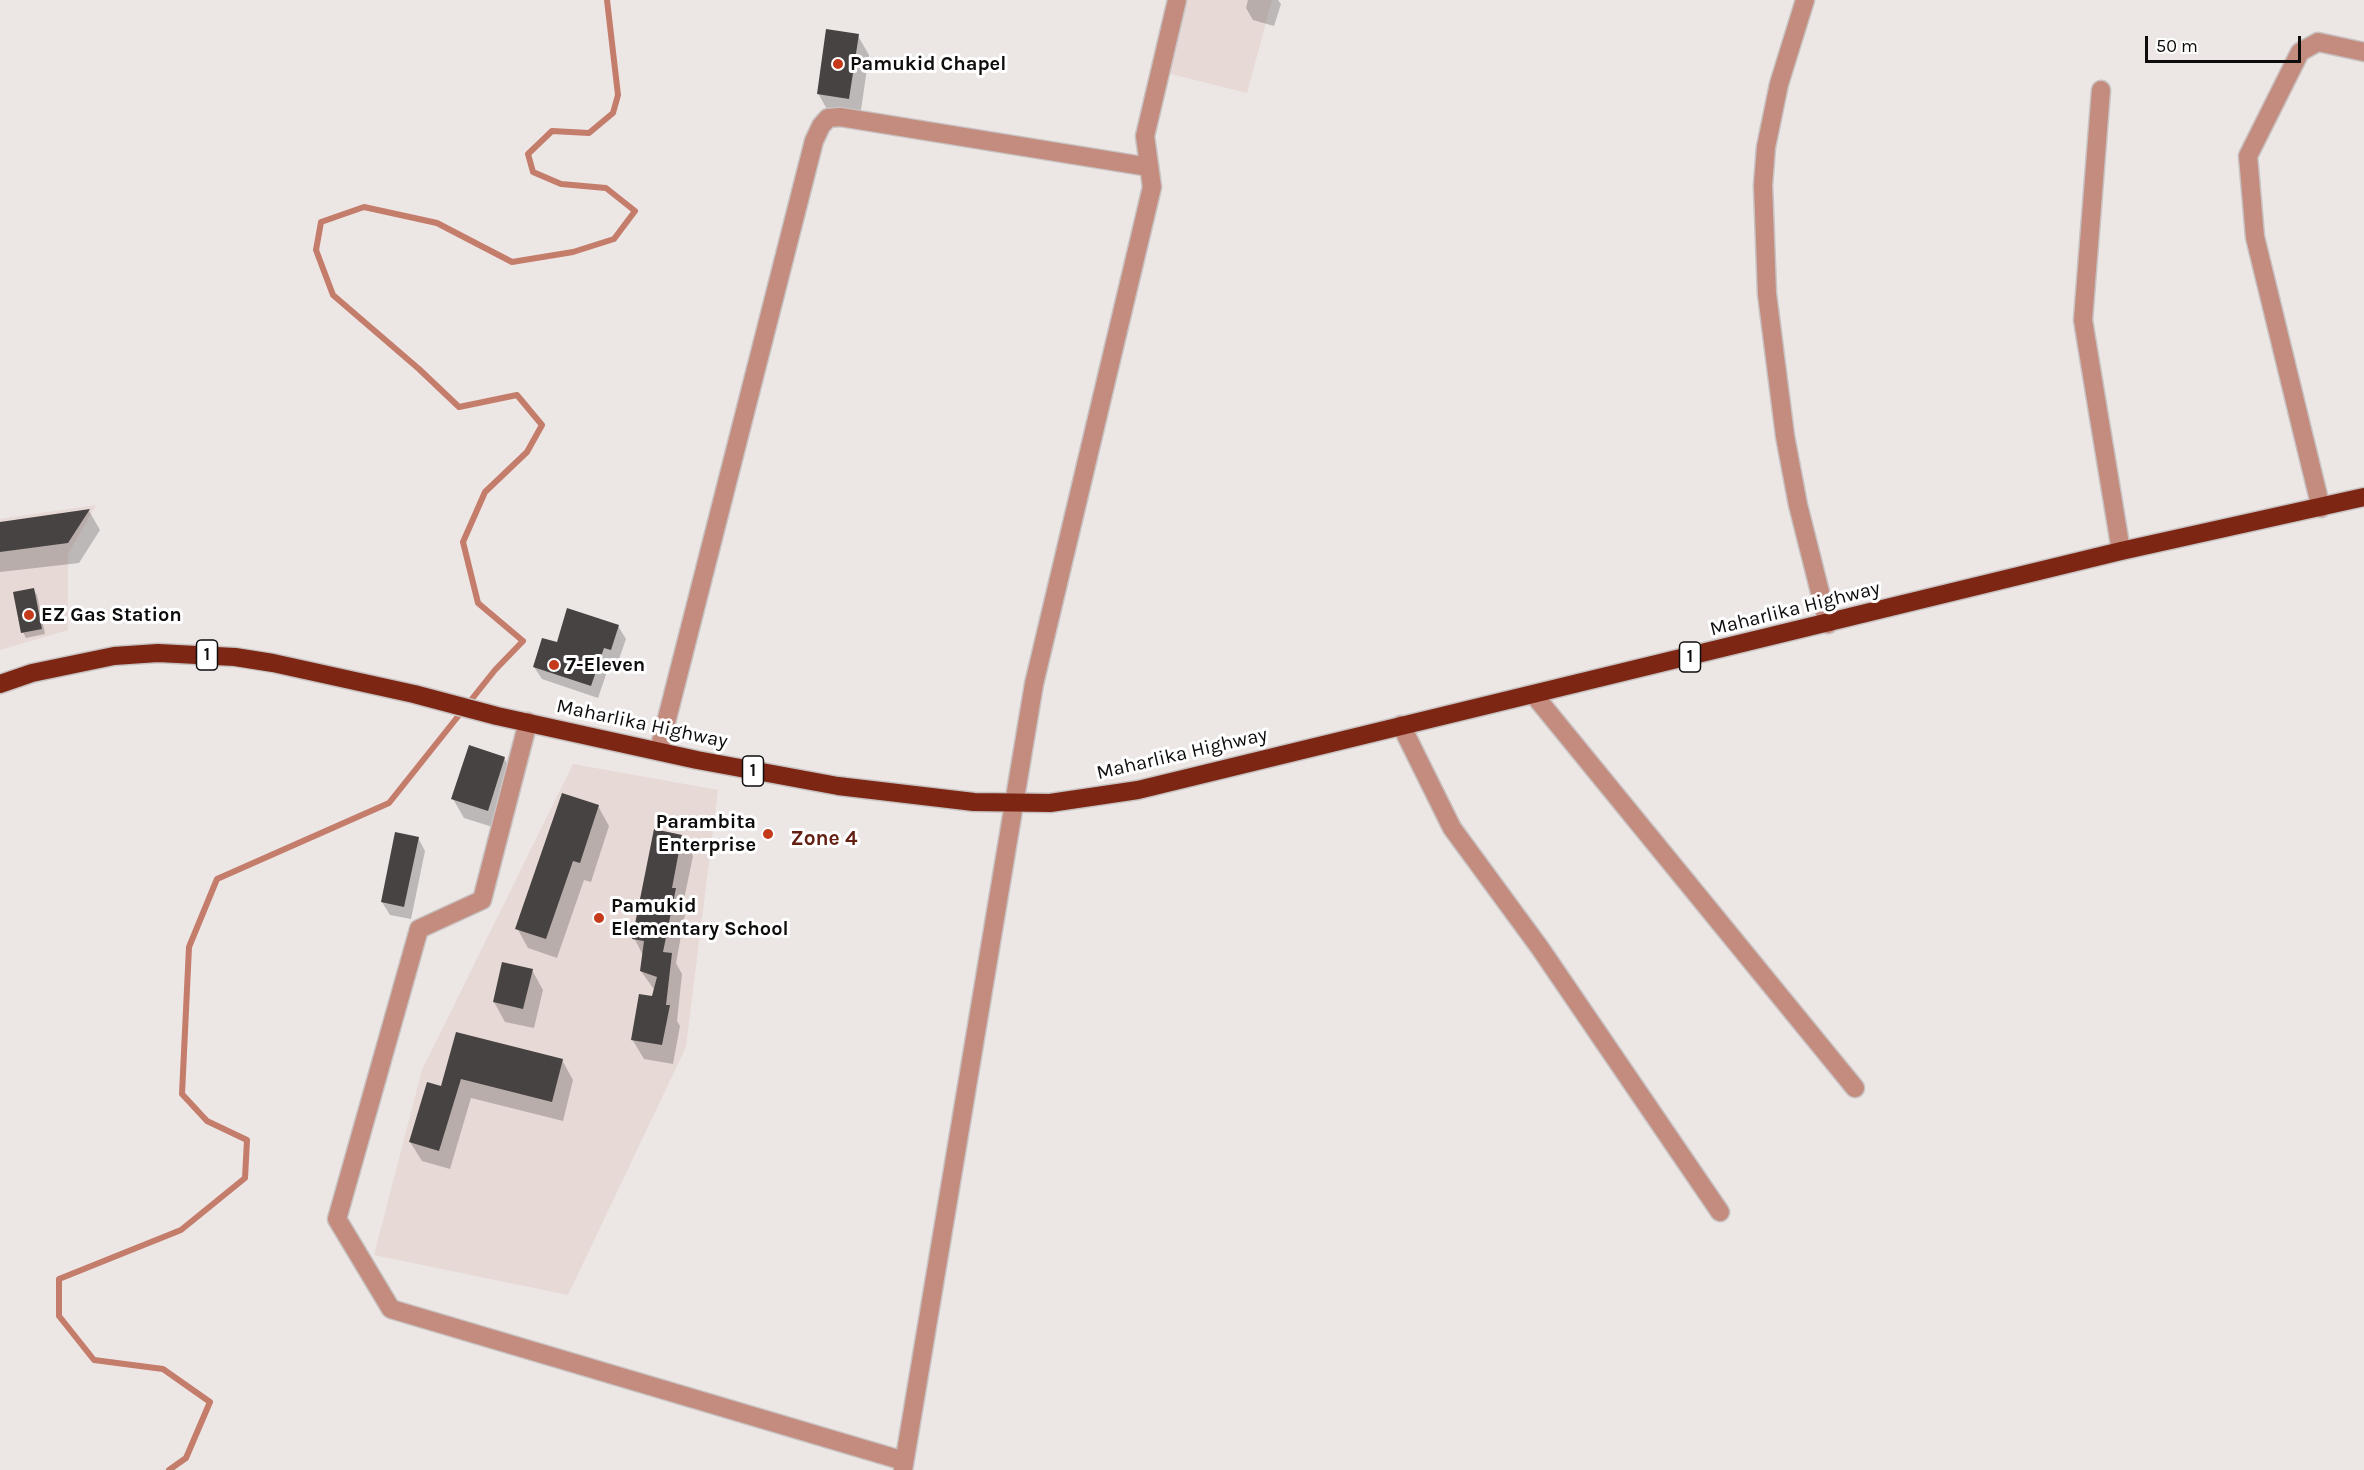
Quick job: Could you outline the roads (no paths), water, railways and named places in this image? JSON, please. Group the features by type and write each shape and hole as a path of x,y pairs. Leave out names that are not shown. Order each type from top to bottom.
{"highway":[{"name":"Maharlika Highway","path":"0,684 32,673 114,656 158,653 235,657 414,694 496,716 697,760 838,786 933,799 1014,804 1071,801 1138,790 2121,551 2364,497"}],"street":[{"path":"528,722 482,900 418,929 337,1219 391,1309 903,1465 1034,684 1152,187 1145,136 1177,0"},
{"path":"1805,0 1779,84 1766,147 1763,185 1767,294 1785,436 1798,505 1828,624"},
{"path":"2321,508 2255,237 2248,156 2300,52 2318,42 2364,52"},
{"path":"2101,90 2083,320 2121,551"},
{"path":"658,750 814,141 821,126 828,118 848,118 1149,167"},
{"path":"1534,695 1855,1088"},
{"path":"1401,725 1452,828 1539,948 1720,1212"}],"waterway":[{"path":"169,1470 186,1458 210,1402 163,1369 94,1360 59,1316 59,1279 181,1230 245,1178 247,1140 207,1121 182,1094 189,947 217,879 389,803 495,670 523,641 478,603 463,542 485,492 527,452 542,425 517,395 459,407 419,369 333,295 316,250 321,222 364,207 437,223 512,262 573,252 614,239 635,211 606,188 561,184 533,172 528,154 552,131 589,133 613,113 618,95 607,0"}],"place":[{"name":"Pamukid Chapel","path":"838,64"},
{"name":"EZ Gas Station","path":"29,615"},
{"name":"7-Eleven","path":"554,665"},
{"name":"Parambita Enterprise","path":"768,834"},
{"name":"Pamukid Elementary School","path":"599,918"}],"district":[{"name":"Zone 4","path":"824,839"}]}
